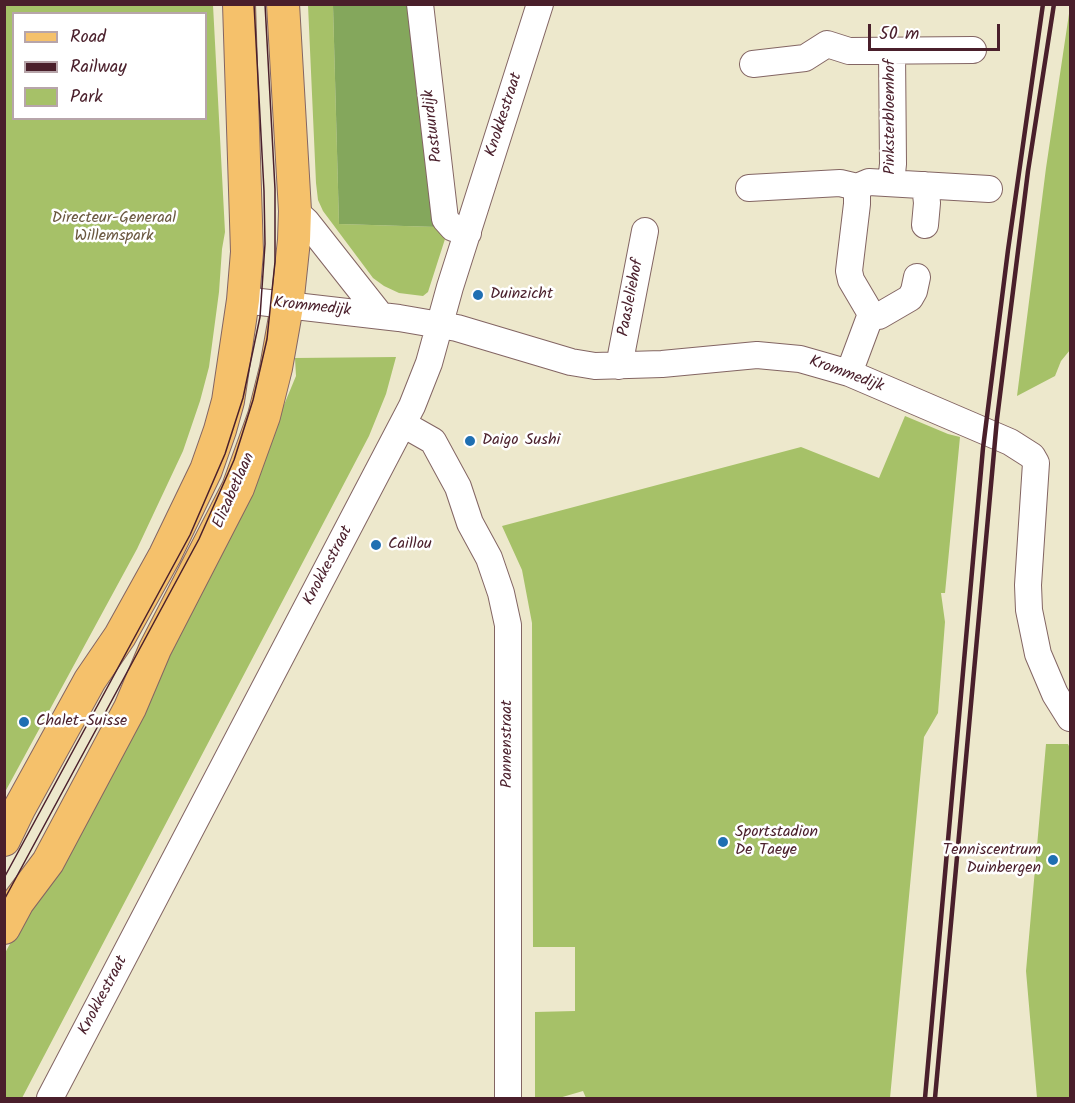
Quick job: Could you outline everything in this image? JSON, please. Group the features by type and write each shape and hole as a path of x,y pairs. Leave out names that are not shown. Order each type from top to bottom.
{"main road":[{"path":"4,840 90,680 120,636 165,555 206,470 228,401 243,300 247,252 239,4"},
{"name":"Elizabetlaan","path":"4,928 18,902 48,862 130,708 155,649 238,488 269,400 288,306 295,211 283,4"}],"street":[{"name":"Pastuurdijk","path":"420,4 445,219 453,228 468,233"},
{"name":"Knokkestraat","path":"50,1098 403,424 429,363 540,4"},
{"name":"Pinksterbloemhof","path":"753,64 805,58 826,34 849,51 973,50"},
{"name":"Pinksterbloemhof","path":"891,183 893,164 892,51"},
{"name":"Pinksterbloemhof","path":"750,188 840,183 857,187 869,182 989,189"},
{"path":"925,184 927,203 925,225"},
{"path":"857,187 849,271 851,280 871,315"},
{"name":"Krommedijk","path":"295,211 306,221 381,316"},
{"name":"Paasleliehof","path":"619,366 645,231"},
{"path":"871,315 879,316 910,298 917,277"},
{"name":"Krommedijk","path":"243,300 381,316 457,328 571,362 595,366 662,364 757,356 800,359 849,373 1010,442 1032,456 1036,463 1029,610 1044,671 1071,718"},
{"path":"849,373 871,315"},
{"name":"Pannenstraat","path":"403,424 433,441 458,487 470,524 489,558 501,593 508,625 508,1098"}],"green space":[{"name":"Directeur-Generaal Willemspark","path":"5,4 213,5 225,232 209,367 183,451 137,549 5,792"},
{"path":"308,5 333,5 339,224 437,227 445,239 428,292 423,296 399,293 373,278 323,211 318,200"},
{"path":"333,5 414,5 437,227 339,224"},
{"path":"1070,7 1070,350 1061,361 1055,376 1017,396 1046,168"},
{"path":"396,357 386,394 369,436 22,1098 5,1098 5,953 79,816 259,465 296,376 295,358"},
{"name":"Sportstadion De Taeye","path":"905,416 960,437 945,593 941,593 945,622 938,713 924,737 890,1098 586,1098 583,1091 559,1098 535,1098 535,1012 575,1011 575,947 533,947 532,623 522,570 502,526 801,447 879,478"},
{"name":"Tenniscentrum Duinbergen","path":"1046,744 1068,744 1070,748 1070,1098 1037,1098 1026,971"}],"tram line":[{"path":"4,878 190,535 225,454 243,398 260,317 265,244 254,4"},
{"path":"4,900 199,539 234,460 253,400 267,339 275,262 275,189 265,4"}],"railway":[{"path":"925,1098 983,448 1043,4"},
{"path":"935,1098 997,419 1028,171 1054,4"}],"place":[{"name":"Duinzicht","path":"478,295"},
{"name":"Daigo Sushi","path":"470,441"},
{"name":"Caillou","path":"376,545"},
{"name":"Chalet-Suisse","path":"24,722"},
{"name":"Sportstadion De Taeye","path":"723,842"},
{"name":"Tenniscentrum Duinbergen","path":"1053,860"}]}
